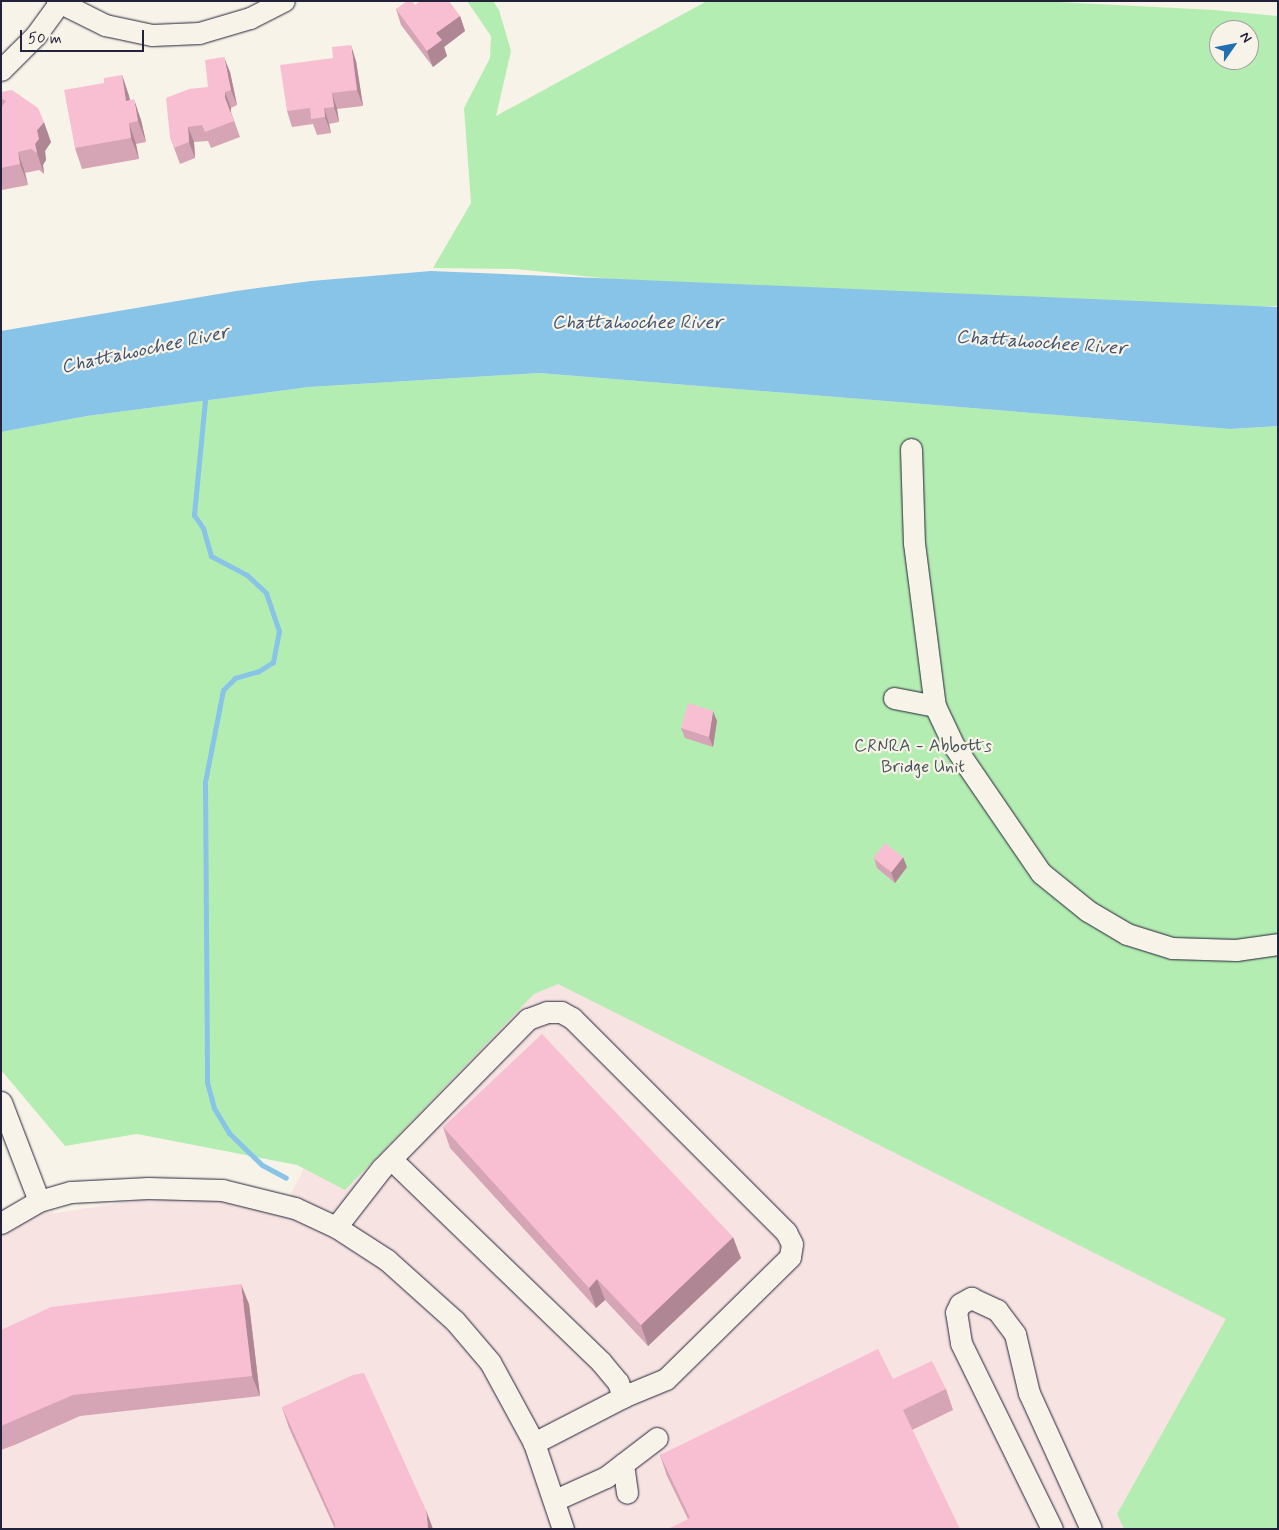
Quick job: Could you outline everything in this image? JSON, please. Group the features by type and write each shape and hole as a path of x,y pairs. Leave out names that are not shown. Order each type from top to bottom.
{"street":[{"path":"1,70 36,35 58,2 105,25 152,35 199,33 250,18 284,1"},
{"path":"911,449 914,543 935,706 954,746 1036,865 1088,911 1127,934 1172,948 1236,950 1278,944"},
{"path":"894,698 935,706"},
{"path":"336,1227 391,1160 528,1019 547,1012 561,1012 572,1018 786,1232 792,1244 790,1257 666,1379 624,1397 534,1443"},
{"path":"1,1102 39,1201"},
{"path":"391,1160 601,1362 618,1382 624,1397"},
{"path":"1,1223 39,1201 71,1192 148,1188 222,1190 295,1208 336,1227 387,1260 456,1321 490,1362 534,1443 555,1500 563,1529"},
{"path":"1052,1529 961,1343 956,1312 960,1304 971,1298 997,1310 1015,1334 1029,1393 1091,1529"},
{"path":"555,1500 606,1477 657,1438"},
{"path":"624,1464 627,1493"}],"shaded area":[{"path":"437,910 1278,1329 1278,1529 1,1529 1,1229 25,1211 57,1213 138,1200 215,1200 285,1205"}],"green space":[{"path":"467,1 493,1 499,10 511,51 496,116 707,1 1038,1 1214,10 1278,16 1278,306 961,316 516,269 433,268 471,203 464,108 490,58 491,36"},
{"name":"CRNRA - Abbotts Bridge Unit","path":"539,373 1230,429 1278,426 1278,1529 1124,1529 1117,1514 1226,1319 558,984 534,994 345,1190 297,1165 137,1134 65,1146 1,1070 1,432 87,416 309,387"}],"water":[{"name":"Chattahoochee River","path":"431,271 1278,307 1278,426 1230,429 539,373 309,387 87,416 1,432 1,331 236,291 311,281"}],"building":[{"path":"407,1 412,1 415,5 420,1 449,1 460,16 436,33 442,40 427,51 396,9"},
{"path":"351,45 357,90 332,93 334,107 324,108 325,117 311,119 310,108 287,111 280,65 333,58 332,47"},
{"path":"224,57 231,90 225,92 225,98 234,121 205,132 202,125 188,127 189,142 174,148 170,137 166,98 189,89 208,87 205,60"},
{"path":"122,75 126,101 134,99 138,121 129,123 131,138 75,148 64,90 104,83 104,78"},
{"path":"12,90 38,108 44,122 37,130 39,139 35,144 37,153 31,149 18,152 20,164 1,168 1,108 6,101 1,98 1,92"},
{"path":"688,703 713,711 709,737 681,728"},
{"path":"885,843 903,857 891,872 873,858"},
{"path":"542,1034 733,1237 641,1325 597,1279 589,1288 443,1127"},
{"path":"241,1284 252,1376 73,1395 1,1426 1,1330 51,1307"},
{"path":"878,1349 893,1379 932,1361 946,1389 903,1410 960,1529 668,1529 690,1518 660,1455"},
{"path":"364,1373 426,1510 428,1529 335,1529 335,1524 282,1407 353,1375"}],"waterway":[{"path":"205,400 194,515 203,528 211,556 247,575 266,593 279,631 273,662 259,671 235,678 223,690 205,782 207,1082 214,1108 229,1133 262,1165 286,1178"}]}
